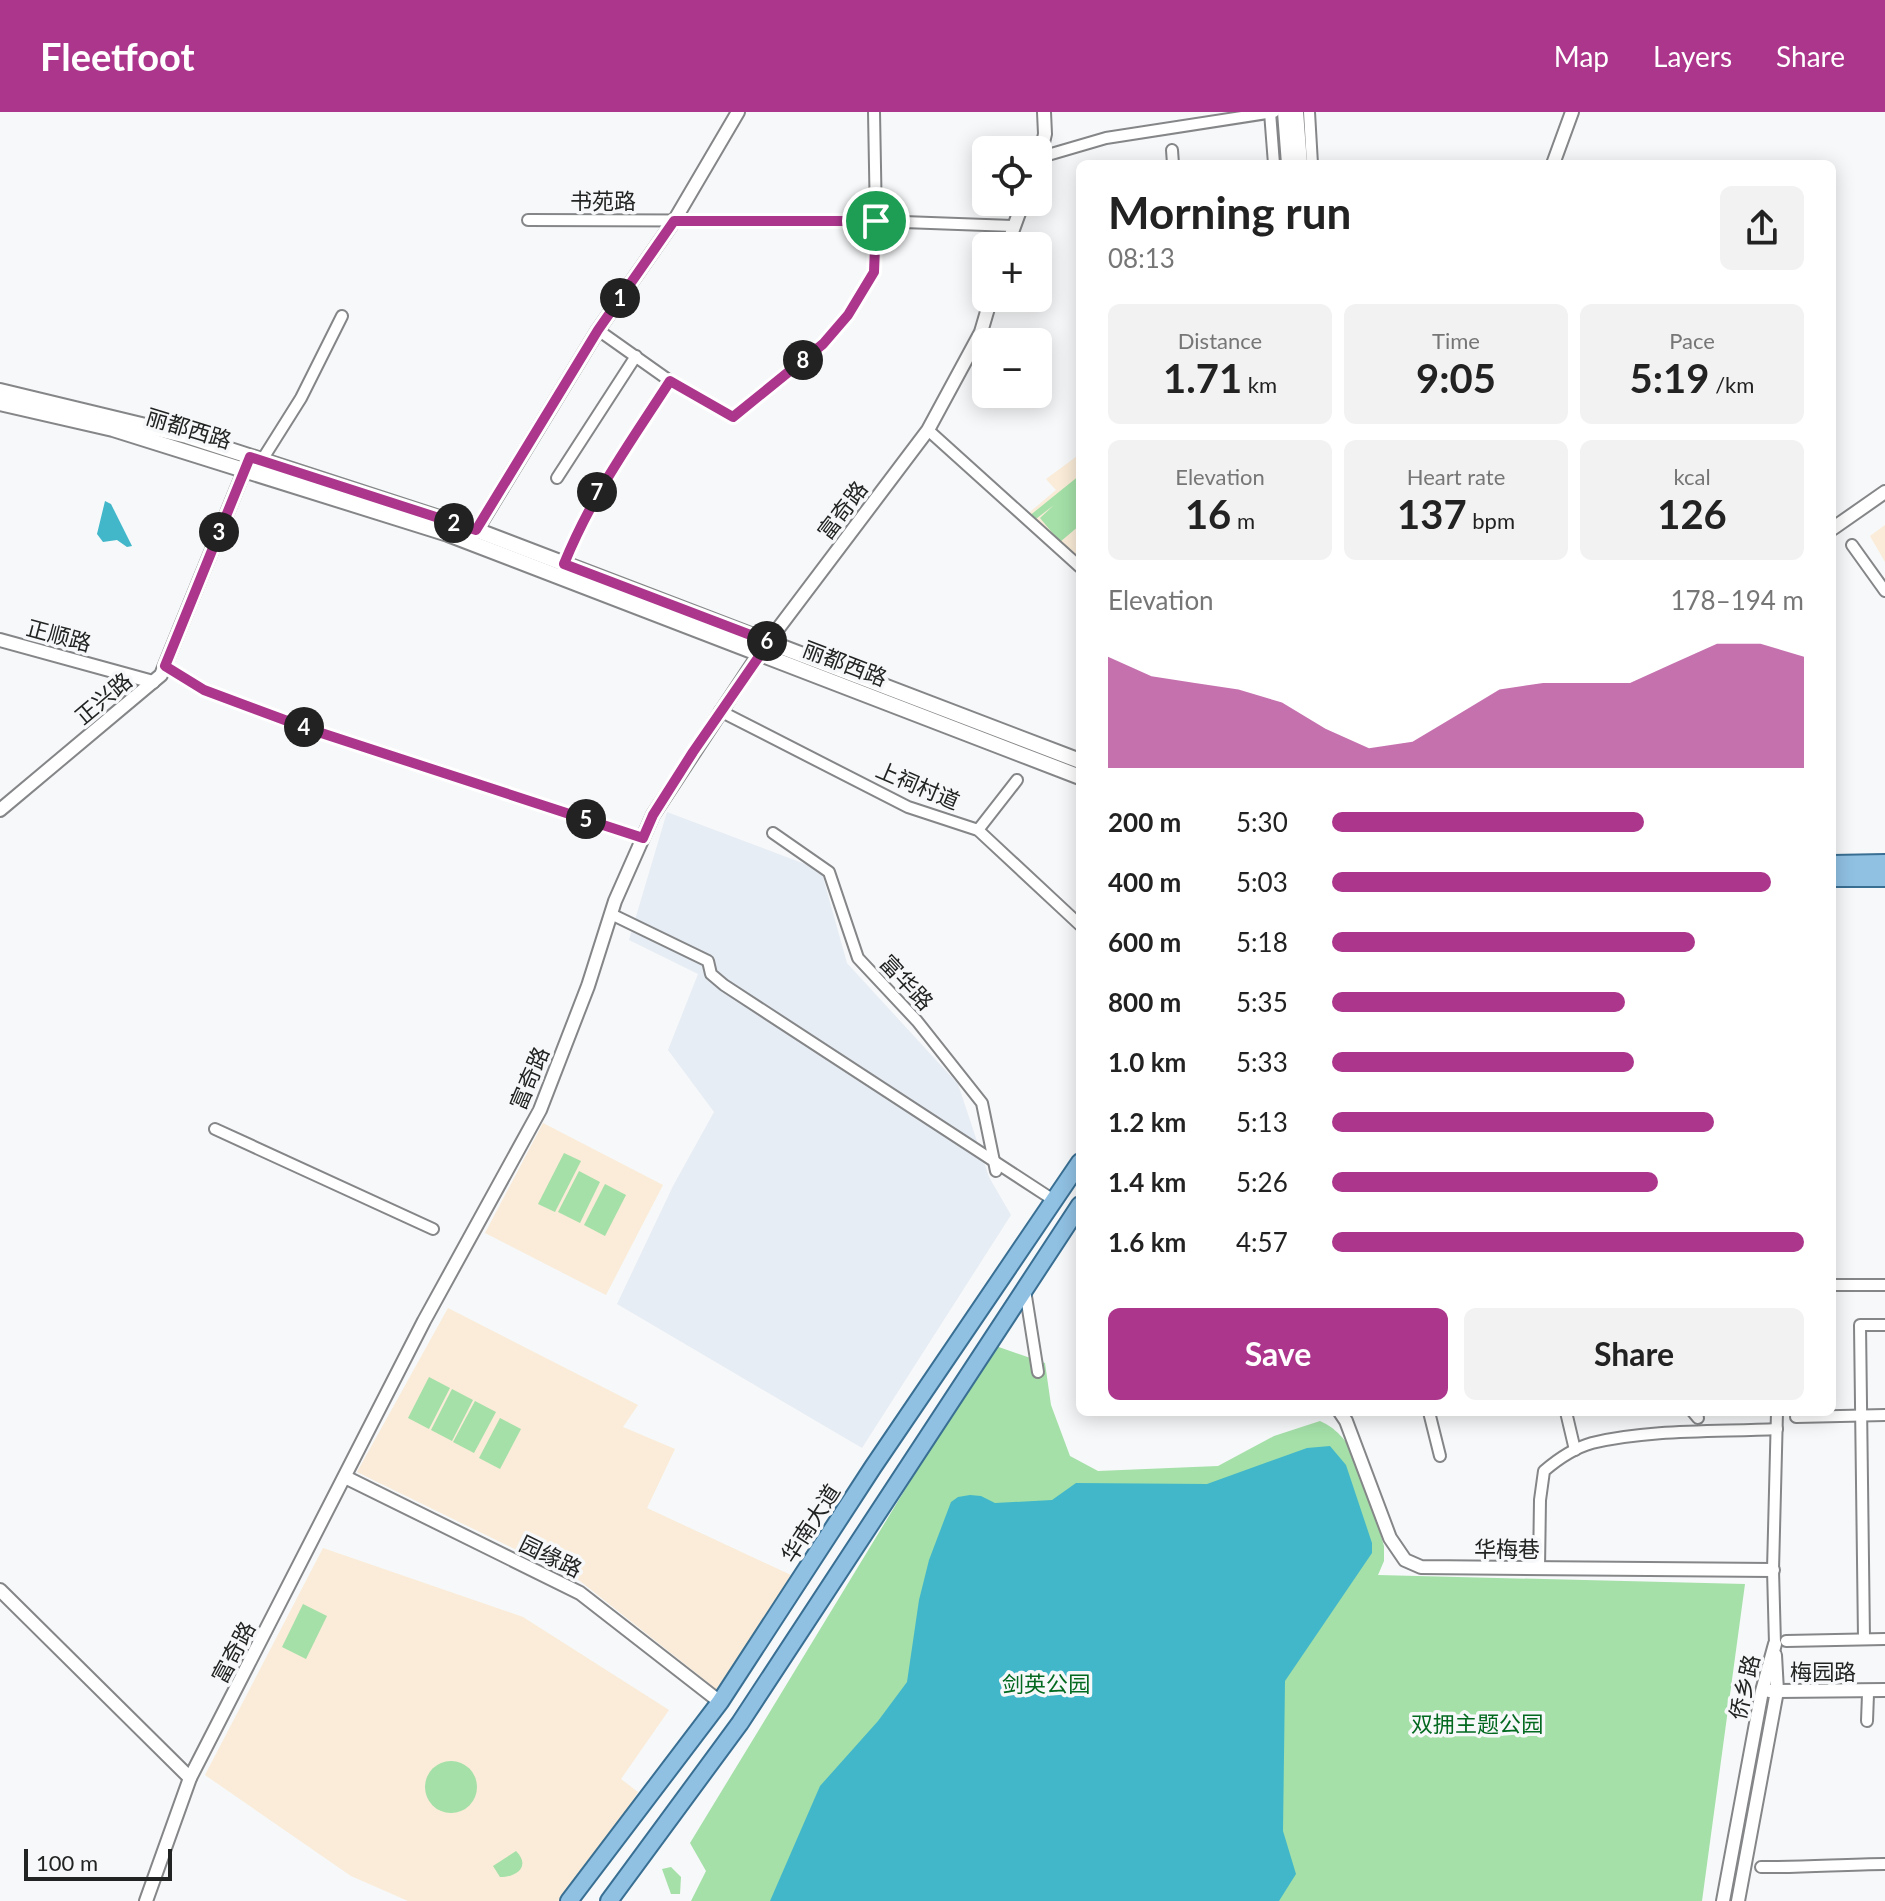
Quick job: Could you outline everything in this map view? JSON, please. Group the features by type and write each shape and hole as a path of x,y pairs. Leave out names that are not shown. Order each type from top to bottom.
{"main road":[{"path":"1285,112 1289,160"},
{"path":"1296,112 1300,160"},
{"name":"丽都西路","path":"0,391 187,436 252,462 564,564 1076,775"},
{"name":"丽都西路","path":"0,403 252,462"},
{"name":"丽都西路","path":"473,536 764,648 1076,760"},
{"path":"1836,864 1885,863"},
{"path":"1836,878 1885,878"},
{"name":"华南大道","path":"569,1901 720,1702 873,1467 1076,1168"},
{"path":"609,1901 740,1723 1076,1211"},
{"path":"1018,1255 1040,1267"}],"street":[{"path":"473,536 598,330 674,221 738,112"},
{"path":"598,330 670,381 733,417 823,344 848,315 874,272 874,112"},
{"path":"1042,136 1044,112"},
{"path":"1052,156 1106,138 1272,112 1274,160"},
{"path":"1309,112 1312,160"},
{"path":"1554,160 1572,112"},
{"path":"1172,150 1173,160"},
{"path":"1011,232 1017,216"},
{"name":"书苑路","path":"528,220 876,221 1013,226"},
{"name":"富奇路","path":"146,1901 190,1778 424,1321 540,1110 588,986 611,914 653,815 764,648 928,430 981,332 987,312"},
{"path":"252,462 301,398 342,316"},
{"path":"557,478 636,356"},
{"path":"564,564 582,519 602,483 670,381"},
{"path":"928,430 1076,563"},
{"name":"正兴路","path":"0,810 161,675 252,462"},
{"path":"1836,526 1885,492"},
{"path":"1852,545 1885,591"},
{"name":"正顺路","path":"0,640 153,682"},
{"path":"165,666 204,690 309,729 643,838"},
{"name":"上祠村道","path":"720,711 908,807 978,830 1076,921"},
{"path":"978,830 1017,780"},
{"name":"富华路","path":"773,833 829,872 858,958 917,1021 982,1103 996,1171"},
{"path":"611,914 708,961 711,974 724,985 1055,1201"},
{"path":"215,1129 433,1229"},
{"path":"1836,1285 1885,1285"},
{"path":"1025,1290 1038,1372"},
{"path":"1864,1639 1860,1325 1885,1325"},
{"path":"1836,1416 1885,1415"},
{"name":"华梅巷","path":"1343,1416 1390,1538 1405,1560 1431,1569 1773,1570"},
{"path":"1430,1416 1440,1456"},
{"path":"1567,1416 1575,1450"},
{"path":"1777,1416 1773,1570 1780,1642 1885,1639"},
{"path":"1796,1417 1828,1416"},
{"path":"1539,1568 1540,1500 1544,1471 1575,1450 1590,1444 1642,1436 1777,1429"},
{"name":"园缘路","path":"345,1477 580,1593 720,1702"},
{"path":"0,1590 190,1778"},
{"name":"侨乡路","path":"1723,1901 1762,1691 1780,1642"},
{"name":"侨乡路","path":"1738,1901 1777,1691 1780,1642"},
{"name":"梅园路","path":"1762,1691 1885,1690"},
{"path":"1867,1721 1868,1694"},
{"path":"1761,1867 1885,1864"}],"shaded area":[{"path":"1076,457 1074,561 1024,517 1056,490 1046,479"},
{"path":"1885,525 1885,562 1870,536"},
{"path":"667,812 821,870 847,963 958,1084 989,1177 1011,1215 862,1448 617,1304 673,1186 714,1112 668,1050 698,974 629,940"},
{"path":"543,1123 663,1185 606,1295 485,1233"},
{"path":"448,1308 638,1405 623,1427 675,1449 647,1508 791,1575 720,1692 580,1581 357,1472"},
{"path":"323,1548 523,1617 669,1710 621,1779 638,1792 571,1901 408,1901 351,1876 205,1775"}],"green space":[{"path":"1076,478 1076,528 1060,542 1040,518 1054,505 1032,522 1028,517"},
{"path":"564,1153 581,1161 555,1212 538,1204"},
{"path":"579,1171 600,1182 580,1223 558,1212"},
{"path":"605,1184 626,1195 605,1236 584,1225"},
{"name":"剑英公园","path":"993,1345 1045,1363 1051,1405 1070,1456 1098,1471 1218,1466 1274,1436 1320,1421 1335,1430 1346,1442 1363,1475 1384,1546 1384,1561 1378,1575 1745,1584 1702,1901 691,1901 706,1871 690,1843"},
{"path":"429,1377 450,1388 429,1429 408,1418"},
{"path":"452,1389 473,1400 452,1441 431,1430"},
{"path":"475,1401 496,1412 474,1453 453,1442"},
{"path":"500,1418 521,1429 500,1469 479,1458"},
{"path":"303,1604 327,1616 306,1659 282,1647"},
{"path":"451,1761 470,1768 477,1787 470,1806 451,1813 432,1806 425,1787 432,1768"},
{"path":"516,1851 522,1861 520,1870 500,1877 493,1866"},
{"path":"671,1867 681,1877 680,1894 671,1894 662,1869"}],"water":[{"path":"105,501 111,504 132,546 127,547 117,540 103,542 97,534"},
{"path":"1330,1446 1346,1465 1372,1543 1372,1553 1285,1681 1283,1831 1296,1874 1279,1901 770,1901 820,1786 878,1721 907,1682 919,1600 929,1560 951,1502 970,1495 981,1496 995,1503 1052,1500 1076,1483 1207,1484 1307,1448"}],"route":[{"path":"674,221 876,221 874,272 848,315 823,344 733,417 670,381 602,483 582,519 564,564 769,642 693,752 653,815 643,838 309,729 204,690 165,666 250,457 476,530 598,330 674,221"}],"park label":[{"name":"双拥主题公园","path":"1477,1723"}]}
